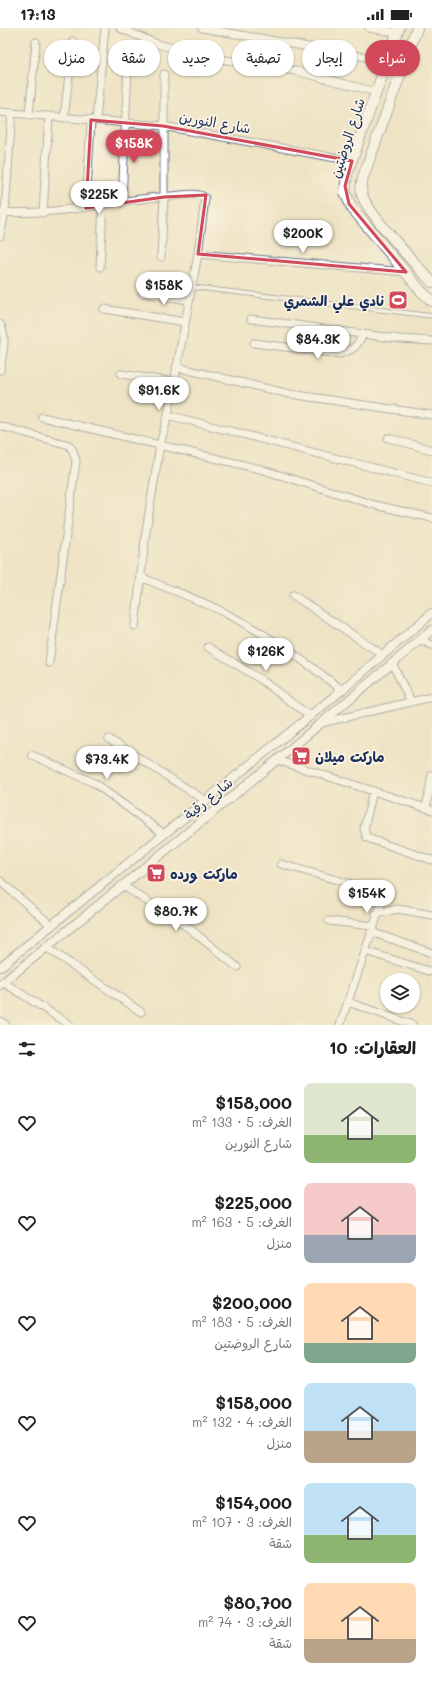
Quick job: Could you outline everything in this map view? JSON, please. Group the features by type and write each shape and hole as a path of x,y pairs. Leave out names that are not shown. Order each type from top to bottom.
{"main road":[{"name":"شارع الروضتين","path":"417,28 363,176 361,191 364,199 372,211 432,282"},
{"name":"شارع الروضتين","path":"382,76 352,161 345,186 349,204 406,272 432,300"}],"street":[{"path":"86,208 94,120 105,28"},
{"path":"120,28 157,44 214,58 296,72 376,92"},
{"path":"202,28 365,57"},
{"path":"369,28 398,31"},
{"path":"29,115 36,42"},
{"path":"161,257 164,197 164,74"},
{"path":"64,118 69,76"},
{"path":"122,203 128,76"},
{"name":"شارع النورين","path":"0,112 163,126 352,161"},
{"path":"0,236 12,113"},
{"path":"43,213 49,116"},
{"path":"2,212 43,213 164,197 202,195 205,198 192,287 168,415 160,445 146,531 135,626"},
{"path":"100,267 103,206"},
{"path":"198,254 406,272"},
{"path":"142,293 189,300"},
{"path":"104,309 185,322"},
{"path":"251,319 400,339 432,341"},
{"path":"0,324 4,331 4,340 0,370"},
{"path":"254,343 340,354 353,350 358,346 363,334"},
{"path":"176,367 290,394 432,415"},
{"path":"120,374 174,382"},
{"path":"168,415 432,484"},
{"path":"42,417 260,469 374,505 432,518"},
{"path":"0,426 69,445 73,451 76,461 49,663"},
{"path":"388,438 432,450"},
{"path":"140,577 224,612 262,633 297,655 342,690"},
{"path":"293,595 383,655"},
{"name":"شارع رقية","path":"0,967 342,690 432,613"},
{"path":"411,630 419,632 420,640 432,645"},
{"name":"شارع رقية","path":"2,983 277,760 432,630"},
{"path":"208,648 260,679 310,716"},
{"path":"392,663 411,702"},
{"path":"319,724 432,697"},
{"path":"109,739 206,801"},
{"path":"32,755 94,783 164,834"},
{"path":"277,760 429,809 432,775"},
{"path":"373,791 364,829 367,838 432,860"},
{"path":"281,864 380,893 383,899 376,914 340,1025"},
{"path":"0,881 52,926"},
{"path":"122,885 190,929 237,967"},
{"path":"376,914 398,909 432,915"},
{"path":"328,921 372,929 432,953"},
{"path":"46,947 141,1012"},
{"path":"365,951 432,972"},
{"path":"2,983 70,1025"},
{"path":"348,1002 413,1025"},
{"path":"0,1021 6,1025"}],"lane":[{"path":"192,287 432,316"}],"highlighted area":[{"path":"91,120 163,126 352,161 345,186 349,204 406,272 198,254 206,195 164,197 86,208"}],"place":[{"name":"نادي علي الشمري","path":"398,300"},
{"name":"ماركت ميلان","path":"301,756"},
{"name":"ماركت ورده","path":"156,873"}]}
